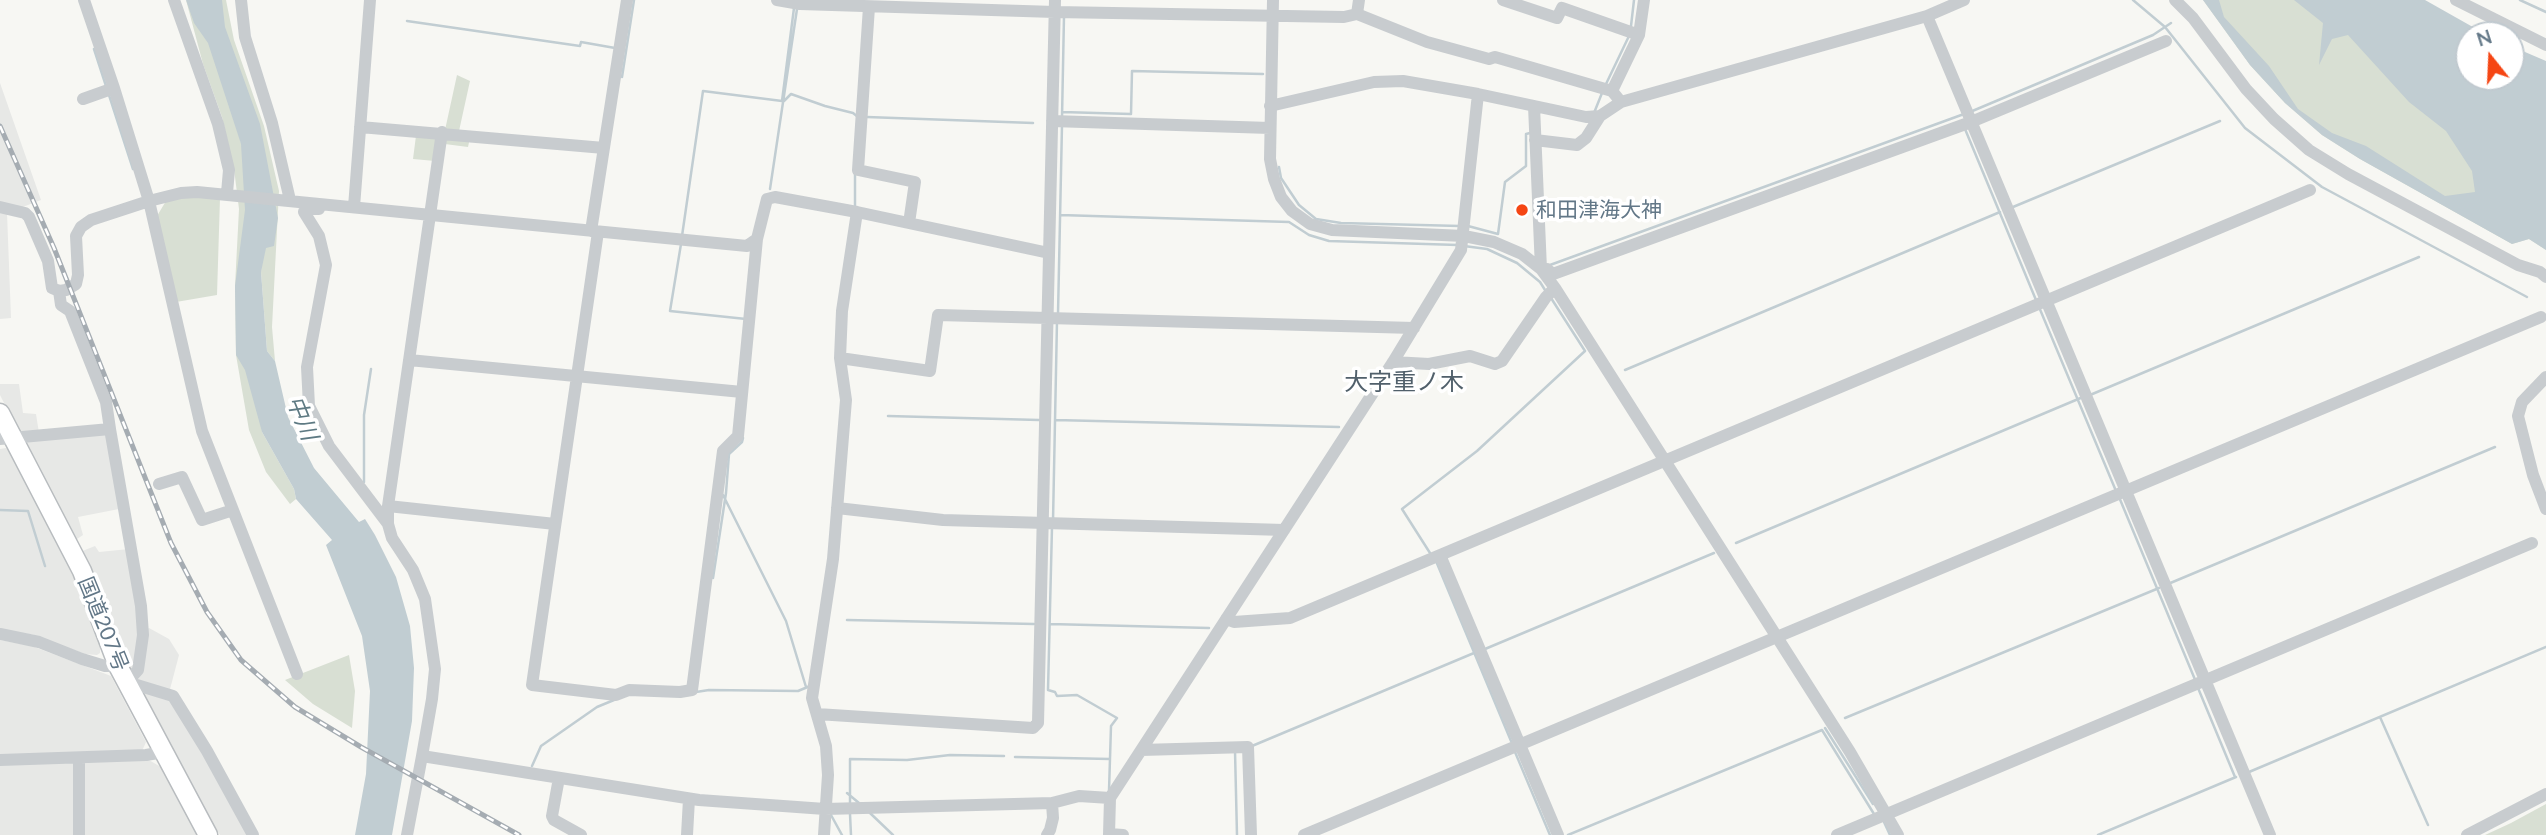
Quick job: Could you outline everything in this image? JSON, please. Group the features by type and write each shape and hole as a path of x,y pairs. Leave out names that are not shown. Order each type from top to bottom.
{"highway":[{"name":"国道207号","path":"0,413 6,439 82,571 122,674 208,835"}],"street":[{"path":"84,0 109,90 149,201 202,431 229,511 297,674"},
{"path":"174,0 218,124 229,170 230,193"},
{"path":"241,0 245,37 272,123 288,199"},
{"path":"249,0 247,21 250,50"},
{"path":"354,207 370,0"},
{"path":"627,0 604,148 576,376 532,685 616,695 629,690 692,690 723,451 738,436 757,239 767,200 775,197 857,212 1049,253"},
{"path":"777,0 869,7 1343,17 1357,14 1427,42 1489,59 1495,57 1606,90 1622,102"},
{"path":"1273,0 1270,159 1281,197 1292,211 1310,224 1332,230 1463,243 1494,243 1522,254 1541,269 1547,269 1553,274 1957,127 1968,115 2166,41"},
{"path":"1357,14 1359,0"},
{"path":"1503,0 1557,18 1562,8 1633,33"},
{"path":"1606,90 1633,33 1644,0"},
{"path":"1535,140 1577,145 1586,138 1600,116 1622,102 1927,16 1964,0"},
{"path":"2175,0 2193,18 2246,89 2309,150 2348,174 2546,277"},
{"path":"2456,0 2546,45"},
{"path":"869,7 858,170 915,182 909,223"},
{"path":"817,714 1037,727 1050,523 1054,317 1049,253 1058,121 1060,9"},
{"path":"1927,16 2270,835"},
{"path":"1270,106 1374,82 1403,81 1586,117 1600,116"},
{"path":"83,99 109,90"},
{"path":"1123,835 1109,835 1110,798 1393,362 1463,243 1478,94"},
{"path":"1534,106 1541,269 1551,293 1665,461 1898,835"},
{"path":"1058,121 1270,128"},
{"path":"360,127 604,148"},
{"path":"407,835 435,669 425,599 413,570 392,538 388,524 388,506 442,132"},
{"path":"1226,619 1234,622 1290,618 2311,190"},
{"path":"0,207 25,213 29,217 48,261 52,288 59,291 76,284 76,236 81,227 91,220 181,193 230,193 747,246 757,239"},
{"path":"335,204 331,209 305,209 304,212 318,236 326,265 307,368 309,406 329,446 388,524"},
{"path":"824,835 828,775 826,746 812,698 833,559 846,400 840,358 842,311 857,212"},
{"path":"59,291 61,305 70,311 106,402 120,500 141,606 143,635 138,670 122,674"},
{"path":"1393,362 1429,363 1470,356 1495,364 1502,361 1551,293"},
{"path":"840,358 930,371 938,315 1414,328"},
{"path":"1304,835 2541,317"},
{"path":"409,360 742,391"},
{"path":"2546,377 2522,402 2518,416 2533,475 2546,509"},
{"path":"6,439 110,429"},
{"path":"159,484 183,477 202,520 229,511"},
{"path":"388,506 555,524"},
{"path":"837,508 943,520 1284,530"},
{"path":"1838,835 2532,543"},
{"path":"1440,555 1558,835"},
{"path":"0,634 39,642 105,666 173,696 253,835"},
{"path":"1141,750 1248,747 1251,835"},
{"path":"0,760 146,755 164,752"},
{"path":"422,757 689,799 825,809 1052,803 1079,796 1110,798"},
{"path":"79,758 79,835"},
{"path":"559,778 552,816 554,820 581,835"},
{"path":"2467,835 2546,794"},
{"path":"687,835 689,799"},
{"path":"1047,835 1053,818 1052,803"}],"shaded area":[{"path":"186,0 211,38 248,136 262,432 294,489 296,499 290,504 266,472 249,430 236,355 235,286 239,209 234,169 222,117 203,64"},
{"path":"186,0 222,0 225,27 260,124 278,218 274,246 266,248 261,272 267,351 275,361 288,417 314,468 359,522 365,519 375,535 396,577 410,626 414,668 412,721 392,835 355,835 366,774 370,691 362,636 326,545 332,540 296,499 294,489 262,432 245,370 236,355 235,286 245,210 241,144 208,43 194,23"},
{"path":"205,0 226,0 234,40 264,126 279,191 272,327 275,361 267,351 261,272 263,230"},
{"path":"2203,0 2318,0 2455,70 2455,91 2475,91 2546,250 2529,239 2512,244 2360,159 2322,135 2285,103 2250,65"},
{"path":"2203,0 2219,0 2224,17 2269,66 2298,109 2332,133 2366,146 2445,196 2475,192 2472,171 2446,131 2409,102 2348,35 2332,39 2319,65 2323,23 2294,0 2425,0 2462,21 2455,21 2455,91 2525,91 2525,52 2546,61 2546,250 2529,239 2512,244 2360,159 2322,135 2285,103 2250,65"},
{"path":"457,75 470,81 459,131 471,133 468,147 437,143 435,161 413,159 417,128 445,130"},
{"path":"0,83 41,200 7,213 11,318 0,319"},
{"path":"189,196 220,198 217,295 176,302 157,216 166,201"},
{"path":"0,384 19,384 23,413 36,414 39,433 105,426 119,509 78,517 83,535 74,541 0,395"},
{"path":"6,448 14,452 89,606 100,641 100,653 97,655 85,654 34,635 0,629 0,449"},
{"path":"95,546 99,552 129,549 141,630 149,628 169,639 179,655 169,693 249,835 220,835 135,678 105,600 80,552"},
{"path":"0,640 32,646 111,676 146,742 142,751 0,756"},
{"path":"349,655 355,691 352,728 313,704 285,680"},
{"path":"147,759 161,767 199,835 0,835 0,763"},
{"path":"2546,804 2546,835 2485,835 2511,823"}],"waterway":[{"path":"622,77 634,0"},
{"path":"1631,26 1634,0"},
{"path":"2133,0 2165,27 2245,128 2322,187 2527,297"},
{"path":"2520,0 2546,12"},
{"path":"682,236 703,91 782,101 794,8"},
{"path":"770,189 797,9"},
{"path":"1062,118 1064,16"},
{"path":"407,21 580,46 581,42 615,48"},
{"path":"1970,112 2153,35 2171,23"},
{"path":"1606,84 1629,36"},
{"path":"94,49 106,86"},
{"path":"1062,112 1131,114 1132,71 1263,74"},
{"path":"1594,113 1602,93"},
{"path":"784,101 791,94 853,113 858,117"},
{"path":"109,95 133,169"},
{"path":"1550,265 1964,114"},
{"path":"867,117 1033,123"},
{"path":"2013,207 2220,121"},
{"path":"1058,314 1062,125"},
{"path":"1965,129 2036,300"},
{"path":"1468,226 1498,234 1505,182 1526,166 1526,134 1530,133"},
{"path":"1279,167 1281,178 1299,205 1316,219 1341,223 1460,226"},
{"path":"855,172 855,206"},
{"path":"1625,370 2000,212"},
{"path":"1060,215 1289,222 1309,235 1329,241 1458,245"},
{"path":"681,244 670,311 746,319"},
{"path":"1464,246 1487,249 1517,263 1540,282 1545,290"},
{"path":"2090,395 2419,257"},
{"path":"1430,553 1402,509 1477,451 1585,351 1551,298"},
{"path":"2039,307 2116,491"},
{"path":"1053,521 1057,321"},
{"path":"364,482 364,415 371,369"},
{"path":"1736,543 2083,397"},
{"path":"888,416 1039,420"},
{"path":"1055,420 1339,427"},
{"path":"713,578 729,454 743,438"},
{"path":"2168,584 2495,447"},
{"path":"723,495 786,621 806,687"},
{"path":"2119,497 2196,682"},
{"path":"0,510 28,511 45,566"},
{"path":"1052,527 1048,690 1055,692 1057,696 1077,695 1117,718 1111,726 1109,791"},
{"path":"1485,649 1714,553"},
{"path":"1436,561 1511,741"},
{"path":"1845,718 2159,588"},
{"path":"847,620 1034,624"},
{"path":"1050,624 1209,628"},
{"path":"2249,772 2546,647"},
{"path":"1252,746 1474,653"},
{"path":"696,692 798,691 810,686"},
{"path":"2198,688 2235,777"},
{"path":"532,766 541,746 597,707 614,700"},
{"path":"2380,717 2428,825"},
{"path":"1825,728 1873,804"},
{"path":"1568,835 1822,730 1874,814"},
{"path":"1235,751 1237,835"},
{"path":"1515,752 1550,835"},
{"path":"850,804 850,759 907,760 950,755 1004,756"},
{"path":"1015,757 1110,759"},
{"path":"2098,835 2236,777"},
{"path":"847,793 859,803"},
{"path":"870,813 893,835"},
{"path":"850,814 851,835"},
{"path":"831,815 842,835"},
{"path":"1884,822 1890,835"}],"railway":[{"path":"0,126 54,248 171,543 207,612 241,660 295,707 519,835"}],"place":[{"name":"和田津海大神","path":"1522,210"}],"district":[{"name":"大字重ノ木","path":"1404,382"}],"water label":[{"name":"中川","path":"302,418"}]}
